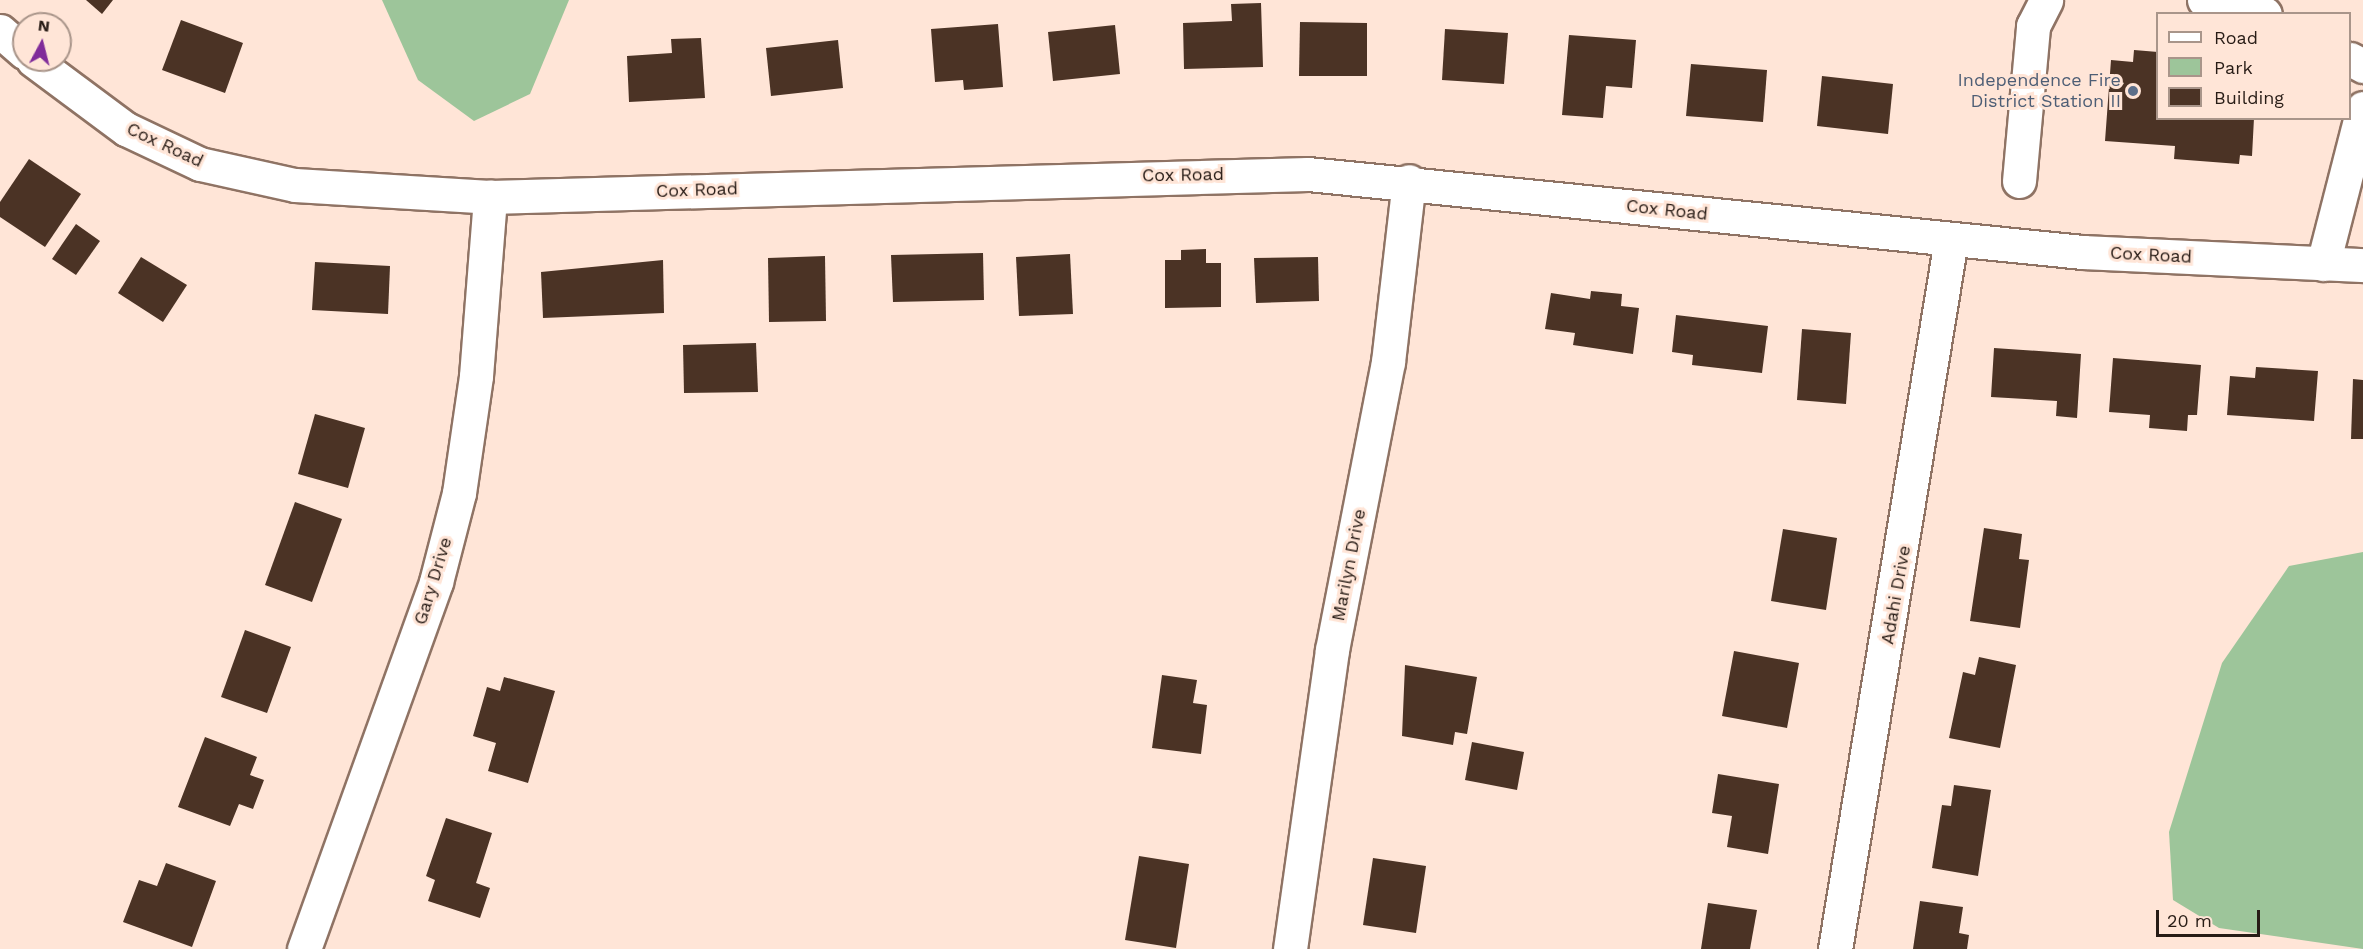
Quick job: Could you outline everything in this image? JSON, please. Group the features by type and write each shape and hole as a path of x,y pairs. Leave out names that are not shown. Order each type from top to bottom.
{"street":[{"path":"2019,181 2033,26 2046,0"},
{"path":"2204,0 2248,5 2261,12"},
{"path":"0,31 12,42"},
{"name":"Cox Road","path":"49,72 126,129 200,164 295,185 490,197 1219,174 1410,181 1950,240 2363,265"},
{"path":"2323,264 2363,108"},
{"name":"Marilyn Drive","path":"1290,949 1332,650 1388,362 1410,181"},
{"name":"Gary Drive","path":"304,949 435,582 459,494 476,376 490,197"},
{"name":"Adahi Drive","path":"1835,949 1950,240"}],"green space":[{"path":"382,0 569,0 530,94 474,121 418,80"},
{"path":"2363,552 2363,949 2219,928 2173,900 2169,832 2222,663 2289,566"}],"building":[{"path":"86,0 113,0 102,14"},
{"path":"1261,3 1263,67 1184,69 1183,23 1232,21 1231,4"},
{"path":"181,20 243,43 225,93 162,70"},
{"path":"1300,22 1367,23 1367,76 1299,76"},
{"path":"998,24 1003,87 964,90 963,80 935,82 931,29"},
{"path":"1115,25 1120,74 1053,81 1048,32"},
{"path":"1445,29 1508,33 1504,84 1442,80"},
{"path":"1569,35 1636,40 1632,88 1606,86 1603,118 1562,115"},
{"path":"701,38 705,98 629,102 627,56 672,53 671,39"},
{"path":"838,40 843,88 771,96 766,48"},
{"name":"Independence Fire District Station II","path":"2134,50 2156,52 2156,120 2254,120 2252,156 2240,155 2239,164 2174,159 2175,146 2105,141 2111,60 2133,62"},
{"path":"1691,64 1767,70 1763,122 1686,116"},
{"path":"1822,76 1893,84 1888,134 1817,126"},
{"path":"29,159 81,194 45,247 0,217 0,202"},
{"path":"76,224 100,241 76,275 52,259"},
{"path":"1206,249 1206,263 1221,263 1221,307 1165,308 1165,260 1181,260 1181,250"},
{"path":"983,253 984,300 893,302 891,255"},
{"path":"1070,254 1073,314 1019,316 1016,257"},
{"path":"825,256 826,321 769,322 768,258"},
{"path":"141,257 187,285 163,322 118,293"},
{"path":"1318,257 1319,301 1256,303 1254,258"},
{"path":"663,260 664,313 543,318 541,272"},
{"path":"315,262 390,266 388,314 312,310"},
{"path":"1591,291 1622,294 1621,306 1639,308 1633,354 1573,345 1575,333 1545,329 1551,293 1590,299"},
{"path":"1676,315 1768,326 1762,373 1692,365 1693,355 1672,352"},
{"path":"1802,329 1851,333 1846,404 1797,400"},
{"path":"756,343 758,392 684,393 683,345"},
{"path":"1994,348 2081,354 2077,418 2056,416 2057,401 1991,397"},
{"path":"2113,358 2201,365 2197,415 2188,415 2187,431 2149,428 2150,415 2109,412"},
{"path":"2256,367 2318,371 2314,421 2227,415 2230,376 2255,378"},
{"path":"2353,379 2363,380 2363,439 2351,439"},
{"path":"315,414 365,428 348,488 298,474"},
{"path":"295,502 342,519 312,602 265,585"},
{"path":"1984,528 2022,534 2019,559 2029,560 2020,628 1970,621"},
{"path":"1783,529 1837,538 1826,610 1771,601"},
{"path":"245,630 291,647 267,713 221,697"},
{"path":"1734,651 1799,663 1787,728 1722,716"},
{"path":"1979,657 2016,665 2000,748 1949,738 1963,672 1975,675"},
{"path":"1405,665 1477,677 1467,734 1455,732 1453,745 1402,736"},
{"path":"1162,675 1197,680 1193,703 1207,705 1201,754 1152,748"},
{"path":"504,677 555,691 528,783 488,771 496,743 473,736 487,687 500,691"},
{"path":"205,737 257,757 250,775 264,780 253,809 239,804 230,826 178,807"},
{"path":"1472,742 1524,752 1517,790 1465,780"},
{"path":"1718,774 1779,784 1768,854 1727,847 1732,816 1712,813"},
{"path":"1954,785 1991,790 1978,876 1932,868 1942,805 1951,806"},
{"path":"446,818 492,833 476,883 490,888 480,918 428,901 435,880 426,876"},
{"path":"1139,856 1189,864 1176,948 1125,940"},
{"path":"1373,858 1426,866 1416,933 1363,925"},
{"path":"166,863 216,881 192,947 123,922 139,880 157,886"},
{"path":"1920,901 1963,907 1959,933 1969,935 1967,949 1913,949"},
{"path":"1708,903 1757,910 1750,949 1701,949"}],"place":[{"name":"Independence Fire District Station II","path":"2133,91"}]}
